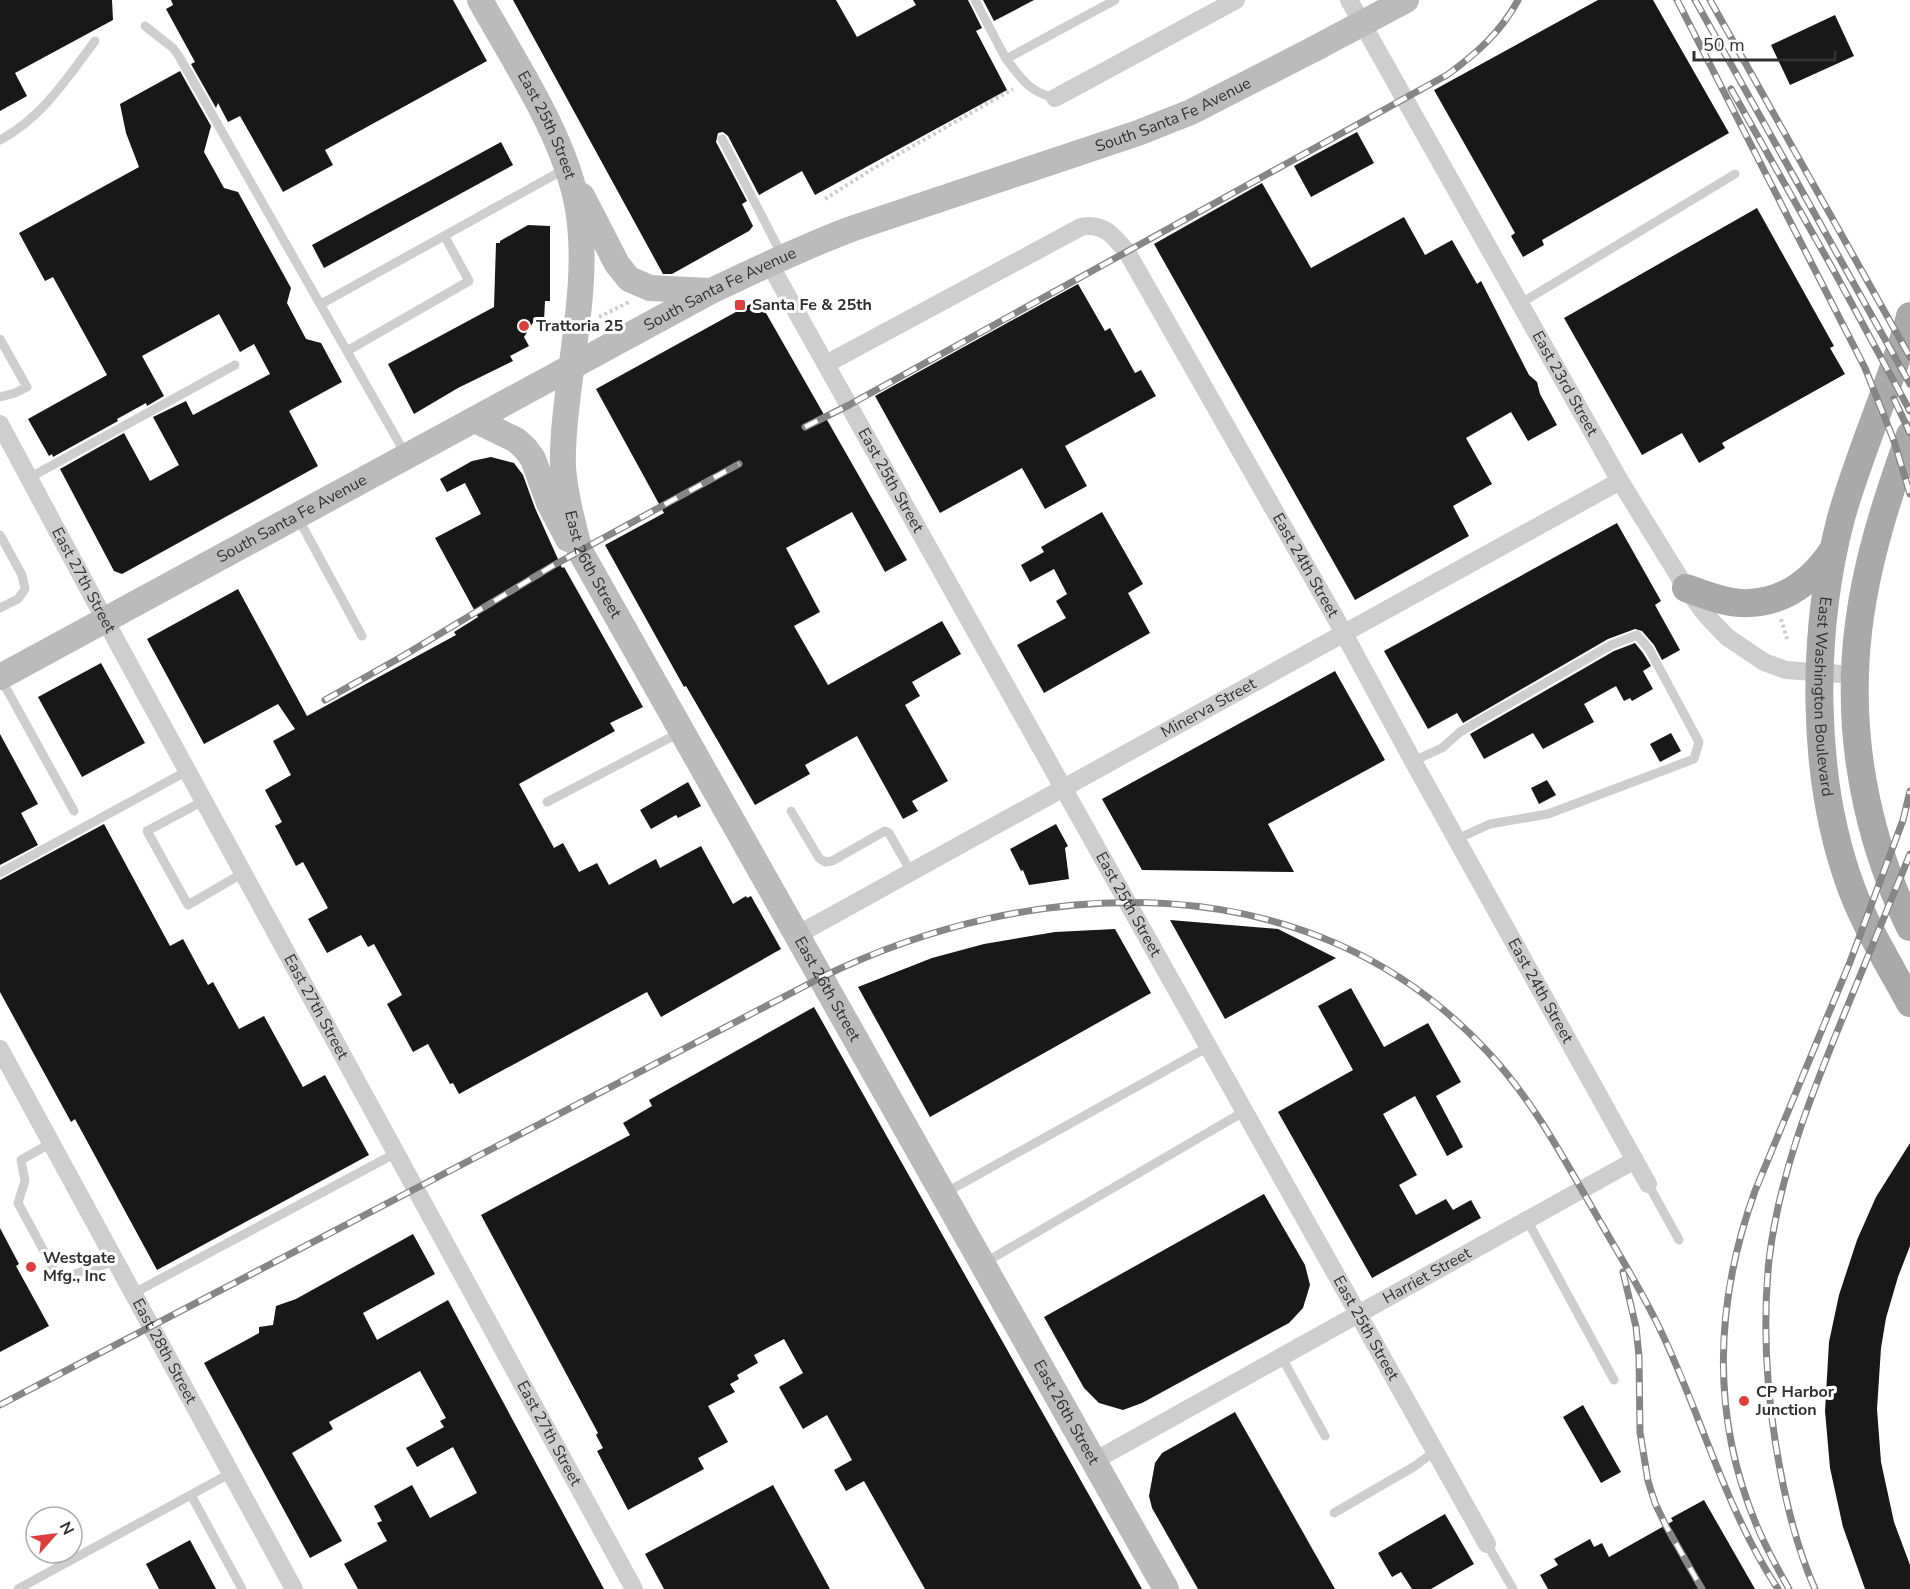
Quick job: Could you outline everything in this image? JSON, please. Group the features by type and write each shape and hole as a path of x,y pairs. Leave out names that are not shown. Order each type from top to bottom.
{"main road":[{"name":"East 25th Street","path":"480,0 548,124 567,168 577,207 582,267 571,368"},
{"name":"South Santa Fe Avenue","path":"0,677 711,291 776,260 854,228 1138,133 1191,112 1406,0"},
{"path":"567,168 617,264 629,279 650,288 711,291"},
{"name":"East Washington Boulevard","path":"1910,316 1842,516 1825,599 1820,674 1824,769 1846,871 1861,913 1910,1003"},
{"name":"East 26th Street","path":"571,368 564,426 563,467 571,516 580,551 1166,1589"},
{"path":"475,420 516,440 525,448 562,529 576,554 597,582"},
{"name":"East Washington Boulevard","path":"1910,435 1891,486 1872,559 1863,599 1855,675 1858,736 1867,802 1889,881 1910,927"},
{"path":"1686,588 1715,598 1740,603 1774,599 1807,581 1823,565 1834,549"}],"street":[{"name":"East 23rd Street","path":"1349,0 1620,481 1686,588 1705,614 1727,637 1764,662 1786,670 1855,675"},
{"path":"1055,98 1225,3"},
{"name":"East 24th Street","path":"826,364 1081,227 1100,226 1113,235 1127,252 1344,633 1648,1184"},
{"name":"East 25th Street","path":"776,260 826,364 1487,1544"},
{"name":"East 27th Street","path":"0,424 203,801 634,1589"},
{"name":"Minerva Street","path":"797,934 1620,481"},
{"name":"East 28th Street","path":"0,1049 294,1589"},
{"name":"Harriet Street","path":"1094,1461 1635,1160"}],"lane":[{"path":"975,0 1006,59 1024,82 1041,95 1055,98"},
{"path":"1006,59 1116,0"},
{"path":"145,26 173,48 180,58 407,457"},
{"path":"0,140 18,131 47,105 96,41"},
{"path":"722,139 776,260"},
{"path":"321,304 567,168"},
{"path":"1521,303 1735,174"},
{"path":"347,351 469,281 445,237"},
{"path":"0,339 27,387 0,397"},
{"path":"28,478 235,364"},
{"path":"297,516 362,636"},
{"path":"0,535 22,575 26,589 18,599 0,608"},
{"path":"1413,761 1442,747 1460,732 1611,645 1637,635 1649,649 1700,742 1694,759 1548,814 1490,824 1457,839"},
{"path":"0,677 74,811"},
{"path":"548,802 681,732"},
{"path":"0,873 187,771"},
{"path":"203,801 147,831 188,905 243,873"},
{"path":"791,811 819,858 825,862 832,861 885,831 889,833 911,872"},
{"path":"943,1194 1208,1047"},
{"path":"982,1264 1245,1111"},
{"path":"51,1143 21,1160 25,1181 18,1203 54,1270 59,1279 116,1261"},
{"path":"134,1293 396,1154"},
{"path":"1648,1184 1679,1240"},
{"path":"1527,1220 1614,1380"},
{"path":"1281,1356 1325,1437"},
{"path":"1334,1513 1415,1466 1435,1451"},
{"path":"18,1589 231,1473"},
{"path":"190,1495 242,1589"},
{"path":"1487,1544 1513,1589"}],"path":[{"path":"825,199 869,171 1024,82"},
{"path":"603,317 638,297"},
{"path":"1779,614 1788,642"}],"building":[{"path":"0,0 112,0 113,20 15,73 27,96 0,111"},
{"path":"171,0 453,0 487,61 325,150 333,165 283,192 240,116 228,122 218,103 216,108 191,64 195,62 166,9 173,5"},
{"path":"513,0 836,0 857,37 916,5 913,0 968,0 982,28 976,31 1007,90 815,195 802,171 759,195 728,136 723,132 718,133 716,142 747,201 742,204 753,226 749,231 672,274 663,274"},
{"path":"983,0 1034,0 994,21"},
{"path":"1598,0 1653,0 1729,133 1542,240 1544,245 1523,257 1511,236 1515,233 1434,90"},
{"path":"1835,15 1854,56 1790,85 1771,45"},
{"path":"180,71 211,126 204,152 224,188 238,192 291,288 287,303 306,339 321,343 342,382 289,411 318,466 122,574 114,571 60,469 124,433 150,481 179,465 153,417 186,401 193,415 270,374 254,344 240,352 219,314 142,356 164,396 147,406 146,403 53,457 52,454 49,456 28,419 107,375 53,277 45,281 19,233 139,167 126,133 120,104"},
{"path":"1357,132 1374,163 1311,197 1294,166"},
{"path":"501,142 513,165 324,268 312,245"},
{"path":"1262,183 1311,268 1404,217 1425,255 1452,240 1477,284 1481,281 1529,375 1537,382 1540,394 1557,425 1528,441 1511,412 1466,438 1492,484 1453,506 1469,536 1355,600 1154,244"},
{"path":"1757,208 1834,346 1830,348 1845,374 1722,443 1725,448 1699,463 1682,433 1642,455 1564,318"},
{"path":"528,225 550,226 550,301 545,301 544,321 534,321 524,337 529,346 510,356 513,361 458,388 414,414 388,364 494,307 496,243 500,243"},
{"path":"1078,284 1105,331 1110,328 1135,373 1141,370 1156,396 1065,446 1087,486 1045,509 1022,468 940,513 875,396"},
{"path":"754,302 762,306 907,560 885,572 852,512 786,548 820,612 794,626 828,685 942,621 961,654 912,682 920,696 905,705 948,781 912,801 918,811 903,819 857,736 805,765 810,774 755,805 686,686 684,687 605,545 664,513 596,389"},
{"path":"491,457 514,463 523,475 562,568 564,567 643,707 610,723 615,731 519,784 554,848 563,843 579,872 597,863 609,885 656,859 660,868 701,846 733,904 746,896 747,898 751,896 781,949 661,1017 647,992 459,1094 453,1083 450,1084 428,1044 413,1052 387,1004 402,995 374,944 368,947 361,935 327,953 308,919 328,908 303,862 296,866 275,826 282,822 265,790 291,775 273,741 295,729 278,704 204,744 147,639 238,589 307,716 456,635 454,632 478,617 435,538 481,514 465,483 447,492 440,479 472,461"},
{"path":"1102,512 1143,584 1128,593 1150,633 1044,693 1017,645 1066,618 1056,601 1067,594 1054,569 1030,582 1021,565 1044,552 1041,547"},
{"path":"1617,523 1661,601 1655,605 1680,650 1662,660 1654,645 1642,631 1635,629 1608,639 1463,723 1457,713 1428,729 1384,651"},
{"path":"1635,643 1651,666 1643,671 1653,689 1632,701 1630,698 1624,701 1616,686 1584,704 1594,722 1543,749 1533,733 1484,759 1470,734 1614,651"},
{"path":"101,663 145,743 82,777 38,697"},
{"path":"1335,671 1385,760 1268,824 1294,872 1142,870 1102,799"},
{"path":"1671,733 1681,751 1660,762 1650,744"},
{"path":"0,734 38,804 21,813 38,845 0,865"},
{"path":"1547,780 1556,795 1539,804 1531,788"},
{"path":"688,782 701,806 678,818 676,815 651,829 640,810"},
{"path":"104,824 170,946 183,939 208,985 213,982 239,1029 264,1016 303,1087 325,1075 369,1155 157,1270 75,1119 71,1122 0,992 0,880"},
{"path":"1056,824 1068,846 1065,848 1069,879 1029,885 1010,849"},
{"path":"1170,920 1278,929 1336,958 1225,1019"},
{"path":"1115,929 1151,993 930,1117 858,987 932,958 984,944 1055,932"},
{"path":"1351,988 1384,1047 1428,1023 1461,1082 1436,1096 1463,1147 1447,1156 1415,1096 1383,1114 1417,1175 1399,1185 1416,1215 1446,1199 1453,1210 1471,1200 1481,1218 1372,1278 1278,1112 1353,1070 1318,1006"},
{"path":"814,1007 1142,1589 925,1589 864,1481 846,1491 834,1470 852,1460 827,1415 803,1429 779,1387 803,1373 784,1339 754,1355 758,1363 737,1375 739,1379 730,1384 735,1392 708,1406 728,1442 698,1458 704,1469 628,1510 597,1451 603,1448 596,1435 598,1433 481,1215 630,1135 623,1123 652,1106 649,1100"},
{"path":"1910,1143 1910,1246 1886,1318 1881,1348 1877,1409 1881,1462 1894,1522 1910,1565 1910,1589 1865,1589 1843,1527 1830,1468 1825,1411 1829,1342 1839,1295 1857,1240 1876,1197"},
{"path":"1264,1194 1305,1265 1310,1285 1303,1308 1289,1323 1142,1403 1123,1410 1099,1403 1084,1388 1044,1317"},
{"path":"0,1228 19,1264 16,1266 49,1326 0,1352"},
{"path":"413,1234 435,1274 363,1313 377,1340 448,1300 604,1589 358,1589 344,1564 387,1541 377,1523 382,1521 374,1506 412,1485 430,1518 477,1493 453,1447 417,1467 406,1448 444,1427 440,1421 446,1418 420,1371 329,1422 333,1429 292,1453 342,1541 310,1558 204,1363 259,1333 259,1327 273,1325 276,1306 296,1299"},
{"path":"1583,1405 1621,1472 1601,1483 1563,1417"},
{"path":"1235,1412 1335,1589 1198,1589 1152,1508 1149,1496 1155,1463 1162,1453"},
{"path":"773,1485 830,1589 664,1589 645,1554"},
{"path":"1704,1500 1755,1589 1548,1589 1540,1575 1558,1565 1554,1559 1590,1539 1594,1547 1602,1543 1609,1557 1673,1521 1671,1518"},
{"path":"1445,1514 1474,1564 1431,1589 1412,1589 1401,1572 1392,1577 1378,1553"},
{"path":"190,1540 216,1589 159,1589 146,1564"}],"railway":[{"path":"805,427 849,405 1447,75 1487,42 1504,22 1518,0"},
{"path":"1677,0 1865,368 1894,441 1910,494"},
{"path":"1695,0 1910,384"},
{"path":"1710,0 1910,357"},
{"path":"1731,89 1910,411"},
{"path":"1894,399 1910,433"},
{"path":"325,700 554,565 739,464"},
{"path":"1789,1589 1756,1524 1741,1482 1731,1441 1725,1399 1723,1358 1732,1274 1755,1191 1850,962 1903,820 1910,791"},
{"path":"1815,1589 1790,1516 1775,1440 1766,1350 1769,1260 1780,1198 1807,1109 1910,854"},
{"path":"0,1405 820,978 903,943 990,918 1079,905 1168,904 1255,916 1338,944 1415,988 1485,1049 1516,1085 1555,1143 1648,1306 1672,1354 1742,1524 1778,1589"},
{"path":"1623,1272 1636,1327 1639,1356 1640,1432 1648,1481 1666,1526 1702,1589"}],"place":[{"name":"Santa Fe & 25th","path":"740,305"},
{"name":"Trattoria 25","path":"524,326"},
{"name":"Westgate Mfg., Inc","path":"31,1267"},
{"name":"CP Harbor Junction","path":"1744,1401"}]}
